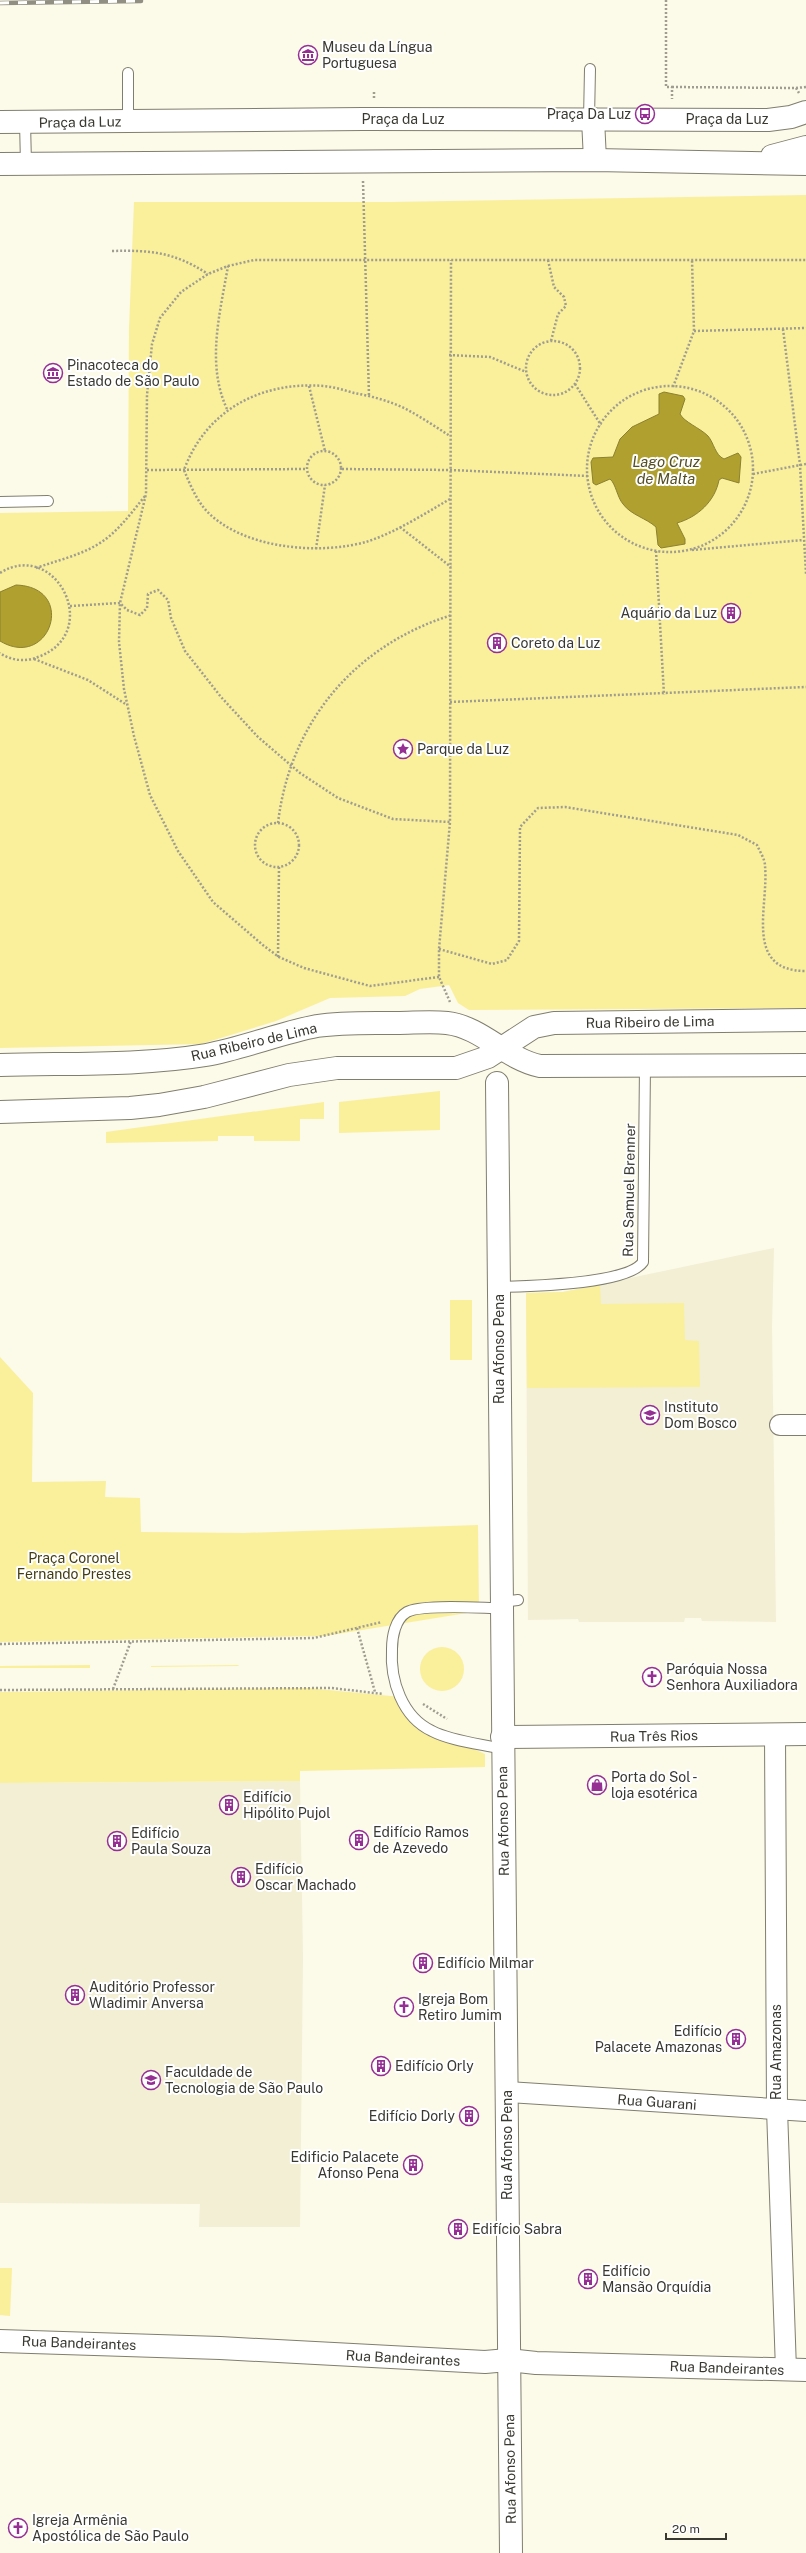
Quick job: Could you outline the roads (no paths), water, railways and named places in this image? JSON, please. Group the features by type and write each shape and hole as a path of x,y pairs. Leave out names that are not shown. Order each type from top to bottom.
{"street":[{"name":"Praça da Luz","path":"0,122 591,119 768,120 791,118 804,106"},
{"path":"591,119 595,160"},
{"path":"752,162 806,147"},
{"path":"0,164 595,160 806,164"},
{"name":"Rua Ribeiro de Lima","path":"0,1112 130,1108 159,1105 204,1096 289,1075 330,1069 456,1068 488,1057 534,1027 554,1023 806,1020"},
{"name":"Rua Ribeiro de Lima","path":"0,1065 179,1059 227,1050 316,1026 339,1023 447,1023 461,1026 530,1064 552,1067 645,1065 806,1065"},
{"path":"456,1068 497,1083 530,1064"},
{"name":"Rua Afonso Pena","path":"497,1083 498,1287 505,1606"},
{"path":"780,1425 806,1424"},
{"path":"502,1743 505,1606"},
{"name":"Rua Amazonas","path":"775,1734 777,2109 796,2370"},
{"name":"Rua Três Rios","path":"502,1743 806,1734"},
{"name":"Rua Afonso Pena","path":"502,1743 511,2553"},
{"name":"Rua Guarani","path":"507,2092 806,2111"},
{"name":"Rua Bandeirantes","path":"0,2341 220,2348 484,2362 508,2360 536,2363 796,2370"}],"lane":[{"path":"590,69 591,119"},
{"path":"128,73 128,121"},
{"path":"25,122 26,164"},
{"path":"0,502 48,501"},
{"name":"Rua Samuel Brenner","path":"498,1287 562,1285 594,1280 634,1271 643,1262 645,1065"},
{"path":"502,1743 431,1731 409,1714 396,1688 391,1654 392,1637 400,1618 408,1611 430,1608 505,1606"}],"water":[{"name":"Lago Cruz de Malta","path":"664,392 683,396 685,399 680,414 685,420 708,436 721,457 724,459 738,453 741,457 739,483 722,478 719,480 714,495 704,507 692,517 677,523 685,539 685,544 661,548 658,545 656,527 626,508 610,479 596,485 593,483 591,462 593,458 613,457 620,439 632,427 659,414 659,394"},
{"path":"16,585 35,589 47,599 51,612 50,625 43,637 32,645 18,647 0,641 0,592"}],"railway":[{"path":"0,3 141,1"}],"place":[{"name":"Museu da Língua Portuguesa","path":"308,55"},
{"name":"Praça Da Luz","path":"645,114"},
{"name":"Pinacoteca do Estado de São Paulo","path":"53,373"},
{"name":"Aquário da Luz","path":"731,613"},
{"name":"Coreto da Luz","path":"497,643"},
{"name":"Parque da Luz","path":"403,749"},
{"name":"Instituto Dom Bosco","path":"650,1415"},
{"name":"Paróquia Nossa Senhora Auxiliadora","path":"652,1677"},
{"name":"Porta do Sol - loja esotérica","path":"597,1785"},
{"name":"Edifício Hipólito Pujol","path":"229,1805"},
{"name":"Edifício Ramos de Azevedo","path":"359,1840"},
{"name":"Edifício Paula Souza","path":"117,1841"},
{"name":"Edifício Oscar Machado","path":"241,1877"},
{"name":"Edifício Milmar","path":"423,1963"},
{"name":"Auditório Professor Wladimir Anversa","path":"75,1995"},
{"name":"Igreja Bom Retiro Jumim","path":"404,2007"},
{"name":"Edifício Palacete Amazonas","path":"736,2039"},
{"name":"Edifício Orly","path":"381,2066"},
{"name":"Faculdade de Tecnologia de São Paulo","path":"151,2080"},
{"name":"Edifício Dorly","path":"469,2116"},
{"name":"Edificio Palacete Afonso Pena","path":"413,2165"},
{"name":"Edifício Sabra","path":"458,2229"},
{"name":"Edifício Mansão Orquídia","path":"588,2279"},
{"name":"Igreja Armênia Apostólica de São Paulo","path":"18,2528"}],"park label":[{"name":"Praça Coronel Fernando Prestes","path":"74,1566"}]}
